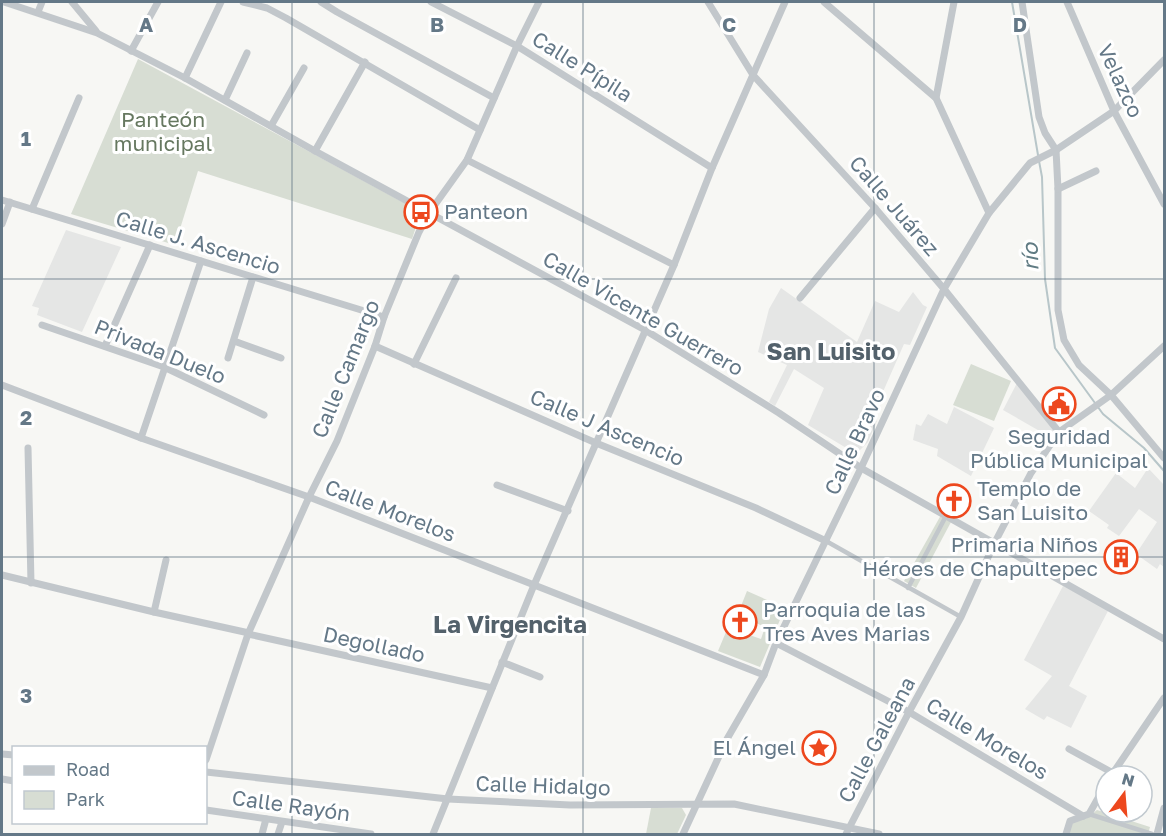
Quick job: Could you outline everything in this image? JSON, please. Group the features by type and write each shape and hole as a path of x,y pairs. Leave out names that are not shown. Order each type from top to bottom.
{"street":[{"name":"Calle Vicente Guerrero","path":"4,2 97,33 185,78 645,330 779,413 861,468 1164,639"},
{"path":"38,12 42,2"},
{"path":"73,2 97,33"},
{"path":"131,51 158,2"},
{"path":"185,78 221,2"},
{"path":"243,2 267,8 286,18 480,130"},
{"path":"321,2 494,98"},
{"name":"Calle Pípila","path":"431,2 517,46 712,168"},
{"name":"Calle Camargo","path":"207,757 249,633 309,497 337,441 419,232 429,213 467,160 539,2"},
{"name":"Calle Juárez","path":"708,2 753,75 875,208 944,289 1059,432"},
{"path":"433,834 534,585 674,265 712,168 785,2"},
{"path":"824,2 936,98 989,213"},
{"path":"936,98 954,2"},
{"path":"1022,2 1039,117 1054,150 1058,189 1060,325 1064,340 1079,365 1164,458"},
{"name":"Velazco","path":"1067,2 1114,111 1163,198"},
{"path":"225,100 247,53"},
{"name":"Calle Bravo","path":"683,834 728,739 764,675 776,643 944,289 989,213 1030,163 1114,111 1164,60"},
{"path":"315,151 365,62"},
{"path":"271,126 304,68"},
{"path":"32,209 79,98"},
{"path":"467,160 674,265"},
{"path":"1058,189 1096,171"},
{"name":"Calle J. Ascencio","path":"2,200 384,317"},
{"path":"2,224 10,202"},
{"path":"800,298 875,208"},
{"path":"105,346 150,245"},
{"path":"141,438 201,261"},
{"path":"228,358 253,277"},
{"path":"414,364 456,278"},
{"name":"Privada Duelo","path":"42,325 164,367 264,415"},
{"path":"234,341 280,358"},
{"name":"Calle J Ascencio","path":"375,346 596,443 756,508 826,541"},
{"name":"Calle Galeana","path":"848,831 961,617 994,544 1031,473 1059,432 1109,397 1164,346"},
{"name":"Calle Morelos","path":"2,385 141,438 309,497 764,675"},
{"path":"28,448 31,584"},
{"path":"497,485 568,511"},
{"path":"908,588 946,516"},
{"path":"826,541 961,617"},
{"path":"154,612 165,560"},
{"name":"Degollado","path":"2,575 31,584 492,688"},
{"name":"Calle Morelos","path":"776,643 909,712 1086,815"},
{"path":"502,662 540,677"},
{"path":"1119,764 1164,698"},
{"path":"1069,749 1095,764"},
{"name":"Calle Hidalgo","path":"207,772 448,799 570,805 734,804 848,831 879,834"},
{"path":"1066,834 1070,821 1086,815 1094,803"},
{"path":"1157,834 1164,808"},
{"name":"Calle Rayón","path":"207,810 371,834"},
{"path":"1086,815 1152,834"},
{"path":"262,834 266,819"},
{"path":"278,834 282,822"}],"shaded area":[{"path":"66,230 121,247 82,332 37,315 39,308 32,306"},
{"path":"781,288 857,342 875,301 899,312 913,292 927,307 910,345 904,344 871,419 877,421 868,442 859,451 853,452 808,425 824,388 794,369 775,406 769,402 787,365 758,352 769,309"},
{"path":"1017,383 1055,429 1050,437 1003,410"},
{"path":"954,407 994,428 971,476 937,456 938,449 913,440 916,424 921,426 928,414 947,424"},
{"path":"1148,468 1164,485 1164,567 1160,564 1157,569 1136,554 1157,522 1139,509 1119,536 1107,528 1109,525 1089,511 1116,473 1135,488"},
{"path":"1063,586 1109,609 1069,686 1087,696 1071,728 1047,716 1044,720 1025,709 1052,676 1024,660"}],"green space":[{"name":"Panteón municipal","path":"138,59 421,212 412,239 198,171 175,245 71,214"},
{"path":"971,364 1011,381 994,421 953,405"},
{"path":"941,515 951,522 916,588 904,581"},
{"path":"747,591 785,608 760,667 718,651 726,632 733,634 735,630 761,639 765,627 742,617 743,613 739,611"},
{"path":"651,808 682,808 686,815 677,834 646,834"},
{"path":"1094,812 1094,824 1141,824 1150,827 1148,834 1067,834 1071,823 1087,818"}],"waterway":[{"name":"río","path":"1012,2 1038,155"},
{"name":"río","path":"1039,161 1042,177 1045,279 1055,348 1103,414 1144,448 1164,471"}],"place":[{"name":"Panteon","path":"421,212"},
{"name":"Seguridad Pública Municipal","path":"1059,404"},
{"name":"Templo de San Luisito","path":"954,501"},
{"name":"Primaria Niños Héroes de Chapultepec","path":"1121,557"},
{"name":"Parroquia de las Tres Aves Marias","path":"740,622"},
{"name":"El Ángel","path":"819,748"}],"district":[{"name":"San Luisito","path":"831,352"},
{"name":"La Virgencita","path":"510,625"}]}
